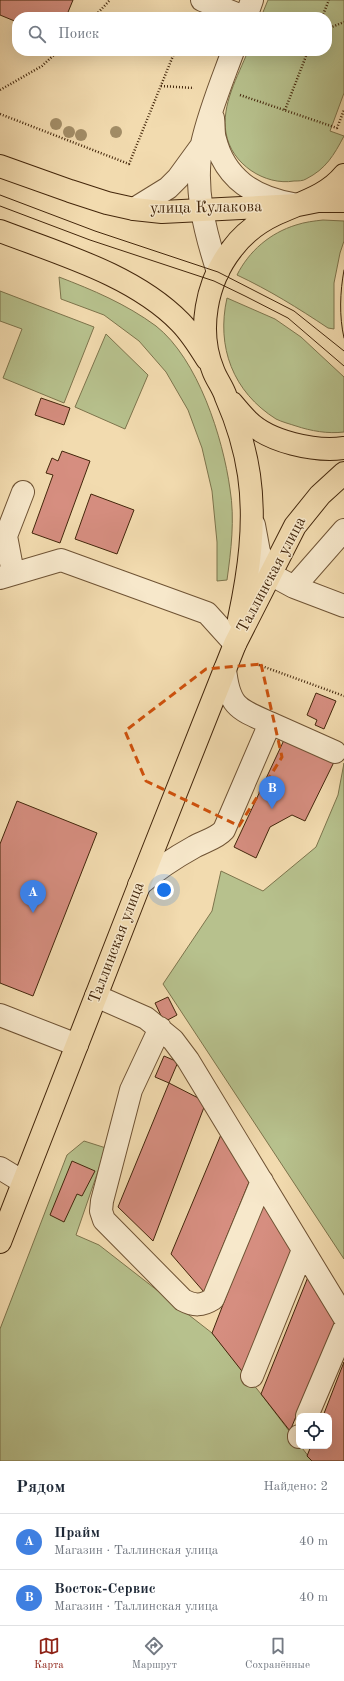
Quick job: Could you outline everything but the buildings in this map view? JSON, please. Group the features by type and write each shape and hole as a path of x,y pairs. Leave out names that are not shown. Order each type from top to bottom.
{"main road":[{"name":"улица Кулакова","path":"0,166 85,196 134,209 162,212 298,205"},
{"name":"Таллинская улица","path":"235,644 250,554 252,514 251,486 245,450 226,396 212,369 206,344 208,298 218,272 230,250 250,230 275,214 320,194 335,185 344,175"},
{"name":"Таллинская улица","path":"298,205 318,200 344,201"},
{"path":"0,231 85,263 122,281 152,299 181,323 195,340 212,369"},
{"name":"Таллинская улица","path":"226,396 249,422 271,436 301,445 321,448 344,448"},
{"name":"Таллинская улица","path":"0,1242 139,885 235,644 286,540 303,515 320,495 344,473"}],"street":[{"path":"202,0 232,12"},
{"path":"247,12 252,0"},
{"path":"218,272 205,229 199,177 202,144 212,108 231,56"},
{"path":"212,108 215,139 222,159 234,177 254,192 280,202 298,205"},
{"path":"134,209 168,188 178,178 202,144"},
{"path":"22,492 6,536 7,576 61,560 207,613 235,644"},
{"path":"252,514 259,552 270,574 294,587 344,606"},
{"path":"294,587 344,530"},
{"path":"225,669 226,682 236,706 245,712 335,752"},
{"path":"139,885 161,867 194,846 219,835 224,830 270,723"},
{"path":"96,996 146,1018 173,1040 188,1060 344,1317"},
{"path":"0,1015 77,1045"},
{"path":"160,1028 131,1090 102,1201 101,1211 104,1220 183,1300 192,1305 205,1304 213,1299 262,1181"},
{"path":"0,1168 23,1182"},
{"path":"252,1376 303,1250"},
{"path":"308,1413 344,1329"}],"path":[{"path":"99,12 110,0"},
{"path":"324,12 329,0"},
{"path":"332,27 344,22"},
{"path":"0,90 42,66 53,56"},
{"path":"0,114 129,164 173,56"},
{"path":"306,56 285,110 337,128 344,110"},
{"path":"259,665 344,696"}],"highlighted area":[{"path":"261,664 282,757 239,826 146,781 125,731 206,669"}],"green space":[{"path":"268,0 344,0 344,93 330,131 344,136 329,161 319,171 302,181 283,182 272,180 261,176 242,163 229,144 226,133 226,112 231,91 246,56 332,56 332,12 263,12"},
{"path":"323,220 344,221 344,241 334,283 334,329 328,328 306,313 237,275 254,251 269,238 286,228 306,222"},
{"path":"59,277 109,298 145,318 156,326 171,340 184,358 196,379 215,424 227,469 232,523 227,580 217,581 217,542 212,491 202,448 188,410 166,372 139,341 104,315 61,299"},
{"path":"0,291 94,327 64,403 3,378 22,329 0,321"},
{"path":"227,298 275,319 301,337 344,377 344,432 332,433 314,431 281,421 261,408 249,396 231,367 226,351 224,316"},
{"path":"106,334 148,375 125,429 75,407"},
{"path":"344,763 344,1259 163,984 212,911 221,871 263,891 316,847 338,795"},
{"path":"84,1141 106,1148 76,1235 99,1245 212,1333 296,1440 296,1449 303,1449 312,1461 0,1461 0,1329 67,1155"}],"tram line":[{"path":"0,195 95,231 218,272 294,311 344,351"},
{"path":"0,206 90,240 214,281 288,318 344,366"},
{"path":"344,270 341,304 341,321 344,338"}],"place":[{"name":"Восток-Сервис","path":"272,809"},
{"name":"Прайм","path":"33,913"}]}
